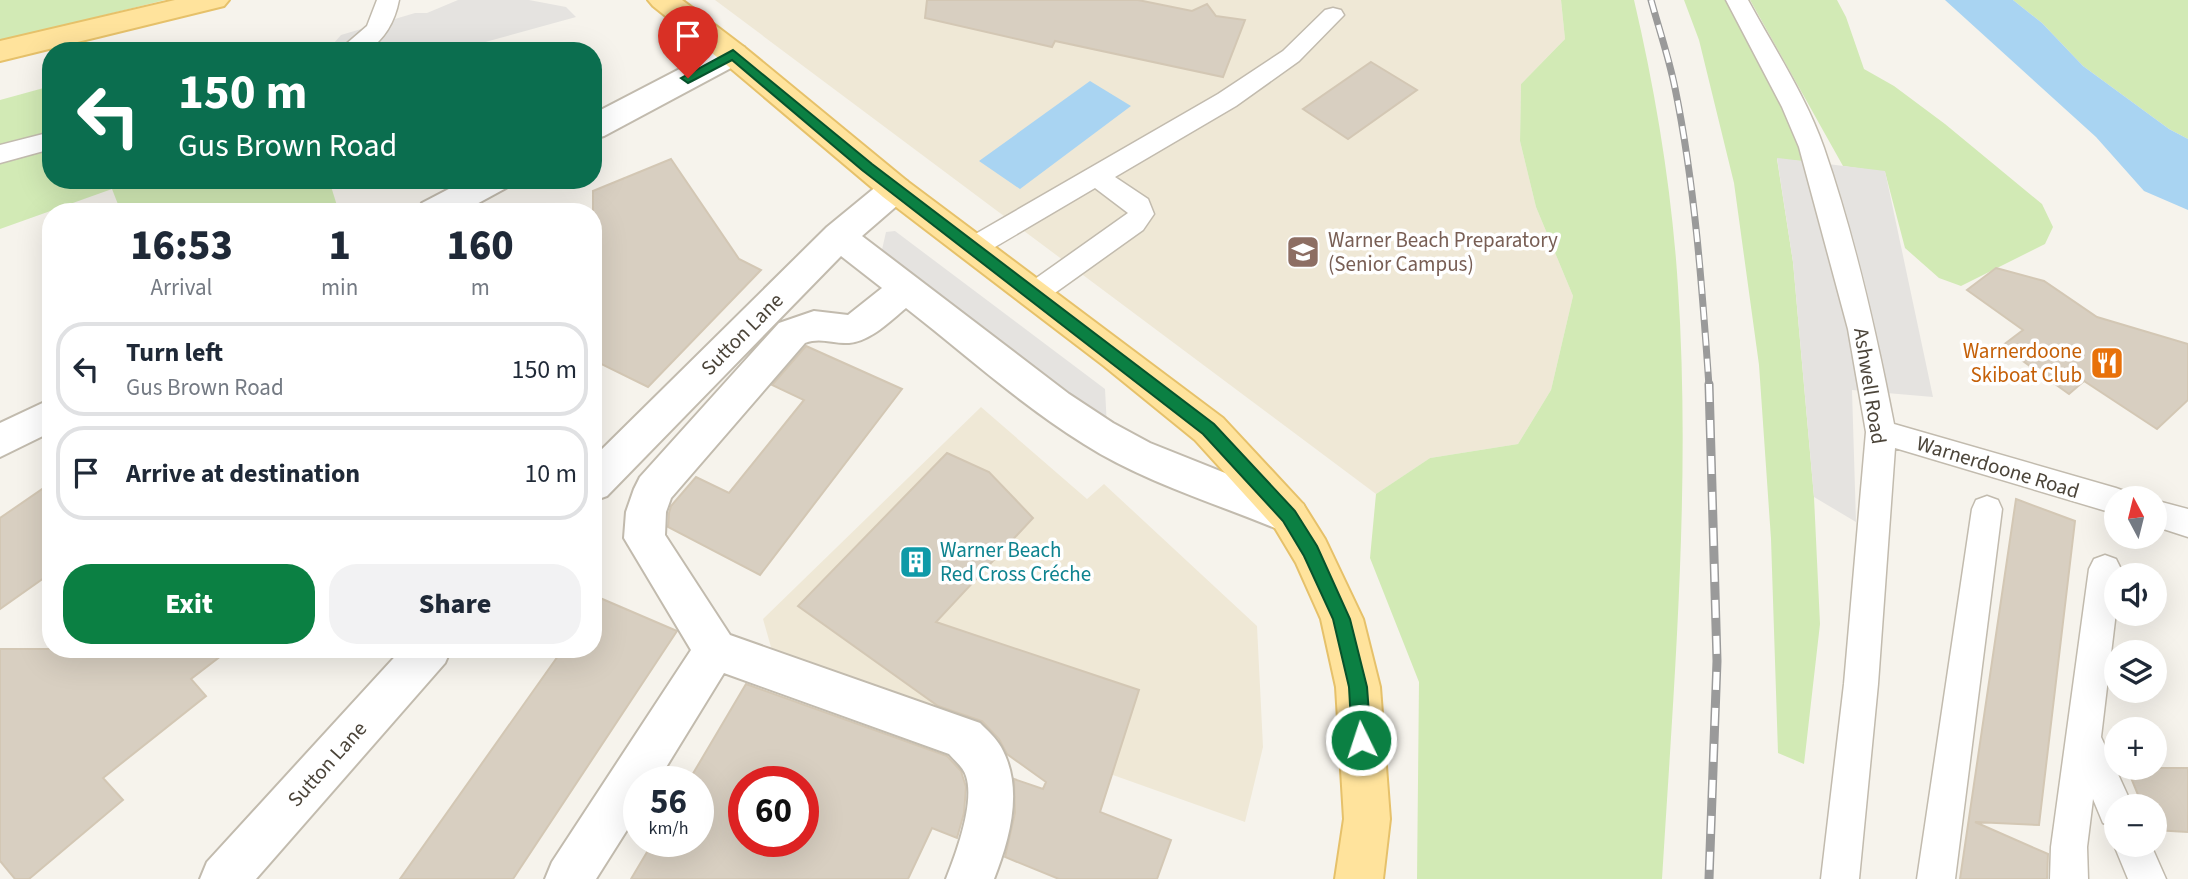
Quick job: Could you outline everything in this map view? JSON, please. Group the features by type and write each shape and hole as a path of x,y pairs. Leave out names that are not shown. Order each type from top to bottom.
{"main road":[{"path":"0,51 214,0"},
{"path":"663,0 733,54 895,189 1035,293 1209,429 1289,516 1311,552 1342,619 1358,687 1367,820 1359,879"}],"street":[{"path":"602,123 733,54"},
{"path":"451,203 477,189"},
{"name":"Sutton Lane","path":"602,475 839,236 895,189"},
{"path":"839,236 1056,405 1099,434 1136,454 1289,516"},
{"path":"907,288 860,325 849,329 814,324 792,333 654,489 646,512 644,538 715,649 964,737 986,765 990,800 982,852 970,879"},
{"path":"0,441 42,419"},
{"path":"569,879 715,649"},
{"name":"Sutton Lane","path":"224,879 422,658"}],"lane":[{"path":"362,42 374,33 385,17 387,0"},
{"name":"Ashwell Road","path":"1737,0 1794,107 1811,147 1862,329 1881,432 1861,684 1840,879"},
{"path":"974,247 1227,100 1292,56 1332,15"},
{"path":"0,154 42,142"},
{"path":"1035,293 1134,223 1141,214 1139,206 1097,177"},
{"name":"Warnerdoone Road","path":"1881,432 2104,497"},
{"path":"1936,879 1987,509"},
{"path":"2167,517 2188,523"},
{"path":"2069,879 2069,847 2104,577"},
{"path":"2084,739 2109,794"},
{"path":"2137,857 2147,879"}],"shaded area":[{"path":"458,0 529,0 566,7 576,17 485,42 335,42 341,35 415,13 427,13"},
{"name":"Warner Beach Preparatory (Senior Campus)","path":"715,0 1561,0 1565,39 1521,84 1520,141 1536,207 1573,296 1551,390 1518,444 1430,458 1376,494"},
{"path":"1777,158 1885,171 1933,397 1852,390 1856,522 1814,497 1793,262"},
{"path":"895,231 1105,389 1107,427 881,254 886,232"},
{"path":"981,407 1087,499 1104,484 1257,626 1263,747 1245,822 773,654 763,619"}],"green space":[{"path":"0,0 165,0 0,41"},
{"path":"1561,0 1634,0 1656,107 1672,215 1682,361 1682,509 1662,879 1417,879 1419,682 1370,558 1376,494 1430,458 1518,444 1551,390 1573,296 1536,207 1520,141 1521,84 1565,39"},
{"path":"1684,0 1729,0 1811,162 1777,159 1793,262 1814,497 1820,624 1804,764 1778,753 1771,539 1759,365 1734,183 1699,40"},
{"path":"1750,0 1837,0 1846,17 1864,69 1894,86 1945,124 2042,204 2053,227 2045,244 1961,286 1939,278 1905,248 1885,172 1843,166"},
{"path":"2013,0 2188,0 2188,139 2169,129 2083,66 2042,23"},
{"path":"42,88 42,189 112,189 73,203 42,203 42,214 0,229 0,100"},
{"path":"112,189 332,189 336,203 117,203"}],"water":[{"path":"1945,0 2013,0 2042,23 2083,66 2169,129 2188,139 2188,210 2144,191 2096,137"},
{"path":"1090,81 1131,106 1020,189 979,161"}],"building":[{"path":"927,0 1138,0 1192,11 1207,4 1216,16 1245,20 1223,77 1055,41 1052,47 925,18"},
{"path":"1371,62 1417,90 1348,139 1303,109"},
{"path":"671,159 739,259 761,270 648,387 602,364 602,203 593,203 593,191"},
{"name":"Warnerdoone Skiboat Club","path":"1996,268 2044,281 2097,317 2188,344 2188,400 2157,429 2084,381 2069,394 2002,346 2023,330 1967,290"},
{"path":"806,346 902,389 760,575 668,527 669,513 671,506 696,477 729,493 804,400 772,385"},
{"path":"947,453 989,472 1033,518 936,622 1139,690 1100,812 1171,840 1157,879 1059,879 1005,857 1015,813 1014,779 1043,789 1046,782 1007,754 999,739 982,721 938,706 798,606"},
{"path":"42,489 42,579 0,609 0,518"},
{"path":"2016,499 2075,521 2039,825 1975,822 2048,854 2047,879 1960,879"},
{"path":"602,599 677,631 513,879 400,879 557,658 602,658"},
{"path":"0,649 42,649 42,658 218,658 191,679 206,696 103,778 123,800 29,879 15,879 0,861"},
{"path":"746,684 947,756 961,771 966,787 964,813 957,838 932,828 908,879 631,879 644,857 714,857 714,766 697,766"},
{"path":"2167,768 2188,768 2188,832 2167,831 2167,794 2138,794 2132,780 2167,780"}],"railway":[{"path":"1651,0 1673,77 1688,162 1709,386"},
{"path":"1709,384 1717,661 1709,879"}],"place":[{"name":"Warner Beach Preparatory (Senior Campus)","path":"1303,252"},
{"name":"Warnerdoone Skiboat Club","path":"2107,363"},
{"name":"Warner Beach Red Cross Créche","path":"916,562"}],"route":[{"path":"688,78 733,54 867,167 1209,429 1289,516 1311,552 1342,619 1358,687 1361,740"}]}
